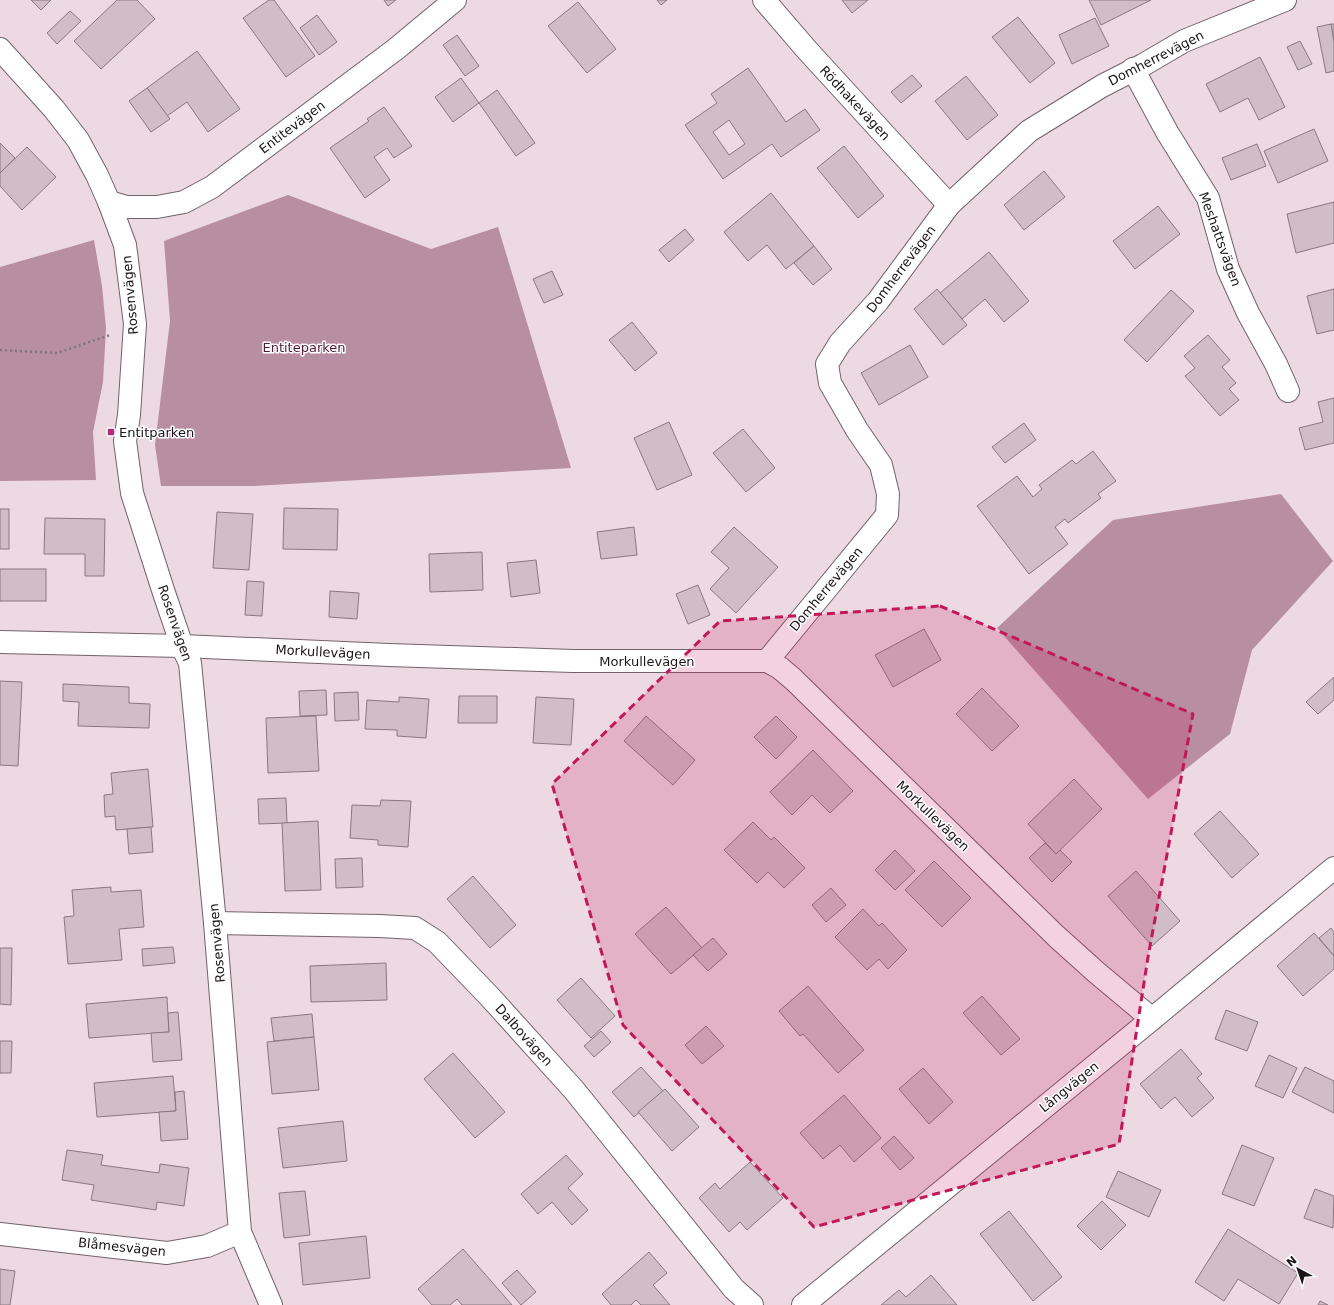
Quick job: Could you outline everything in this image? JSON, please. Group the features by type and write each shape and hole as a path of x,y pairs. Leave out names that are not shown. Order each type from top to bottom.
{"street":[{"name":"Entitevägen","path":"109,202 127,206 157,207 184,202 212,186 396,48 455,0"},
{"name":"Rödhakevägen","path":"764,0 807,50 949,205"},
{"name":"Domherrevägen","path":"767,661 887,515 888,494 881,465 857,430 830,383 827,364 840,343 878,301 949,205 1029,131 1102,86 1184,41 1284,0"},
{"name":"Rosenvägen","path":"0,49 54,109 78,140 98,175 125,245 135,324 129,415 125,441 132,493 182,646 190,663 215,923 240,1232 271,1305"},
{"name":"Meshattsvägen","path":"1133,69 1167,132 1208,198 1228,269 1248,313 1276,364 1288,391"},
{"name":"Morkullevägen","path":"0,642 182,646 381,655 557,660 767,661 780,668 797,683 1056,936 1152,1020"},
{"name":"Långvägen","path":"803,1305 1152,1020 1334,868"},
{"name":"Dalbovägen","path":"215,923 415,928 437,942 489,996 574,1090 734,1289 752,1305"},
{"name":"Blåmesvägen","path":"0,1234 167,1253 207,1246 240,1232"}],"path":[{"path":"0,350 57,353 118,333 135,324"}],"highlighted area":[{"path":"940,606 1193,714 1148,957 1119,1144 814,1227 623,1025 552,784 720,621"}],"green space":[{"name":"Entiteparken","path":"288,195 431,249 498,227 571,468 254,486 161,486 155,445 170,321 164,241"},
{"path":"94,240 102,286 106,328 103,382 93,432 96,480 0,481 0,267"},
{"path":"1281,494 1333,561 1252,650 1230,734 1148,799 997,628 1113,520"}],"building":[{"path":"31,0 51,0 41,10"},
{"path":"117,0 137,0 155,19 101,69 74,41"},
{"path":"269,0 274,0 315,56 286,77 243,18"},
{"path":"384,0 396,0 388,6"},
{"path":"657,0 667,0 661,5"},
{"path":"842,0 868,0 852,13"},
{"path":"1089,0 1151,0 1101,25"},
{"path":"578,2 616,49 587,73 548,26"},
{"path":"70,11 81,21 57,44 47,33"},
{"path":"317,15 337,42 319,55 300,28"},
{"path":"1018,17 1055,63 1030,83 992,37"},
{"path":"1095,18 1109,46 1072,64 1059,35"},
{"path":"1331,24 1334,24 1334,42"},
{"path":"1331,24 1334,42 1334,71 1326,73 1317,27"},
{"path":"457,35 479,66 465,76 443,45"},
{"path":"1300,41 1312,64 1298,70 1287,47"},
{"path":"197,51 240,109 208,132 187,102 167,116 147,88"},
{"path":"1260,57 1285,107 1259,120 1248,98 1220,112 1206,84"},
{"path":"748,68 786,122 805,109 820,130 781,157 772,144 723,179 685,125 717,103 711,94","holes":["729,120 745,144 729,155 713,132"]},
{"path":"912,75 922,86 901,103 891,92"},
{"path":"966,76 998,115 967,140 935,101"},
{"path":"461,78 479,103 453,122 435,97"},
{"path":"147,88 170,119 151,132 129,101"},
{"path":"497,90 535,143 516,156 479,103"},
{"path":"384,107 412,146 394,158 387,148 374,157 390,180 365,198 330,148 369,121 367,119"},
{"path":"1314,129 1328,161 1278,183 1264,151"},
{"path":"0,143 15,158 0,173"},
{"path":"1257,144 1266,166 1231,180 1222,158"},
{"path":"844,146 884,196 858,218 817,168"},
{"path":"27,147 56,177 22,210 0,186 0,173"},
{"path":"1044,171 1065,197 1024,230 1004,205"},
{"path":"771,193 814,246 786,269 767,245 748,261 724,232"},
{"path":"1334,202 1334,243 1296,253 1287,214"},
{"path":"1158,206 1180,234 1135,269 1113,241"},
{"path":"685,229 694,240 669,262 659,250"},
{"path":"814,246 832,269 813,285 794,263"},
{"path":"989,252 1029,301 1004,322 985,299 962,319 940,293"},
{"path":"552,271 563,295 544,303 533,279"},
{"path":"937,289 967,325 943,345 914,309"},
{"path":"1334,289 1334,330 1317,334 1307,296"},
{"path":"1171,290 1194,311 1147,362 1124,340"},
{"path":"632,322 657,353 635,371 609,340"},
{"path":"1208,335 1230,360 1222,367 1236,383 1229,389 1239,400 1220,416 1185,376 1195,368 1184,356"},
{"path":"910,345 928,377 879,405 861,373"},
{"path":"1334,398 1334,443 1305,450 1299,428 1323,422 1318,402"},
{"path":"669,422 692,475 657,490 634,438"},
{"path":"1024,423 1036,440 1005,463 992,447"},
{"path":"743,429 775,468 746,492 713,453"},
{"path":"1093,451 1116,481 1098,494 1101,498 1068,523 1065,519 1055,527 1068,544 1029,574 977,506 1017,476 1033,497 1042,489 1039,485 1072,460 1076,464"},
{"path":"284,508 338,509 337,550 283,549"},
{"path":"0,509 9,509 9,549 0,549"},
{"path":"217,512 253,514 249,570 213,568"},
{"path":"45,518 105,519 104,576 85,576 85,554 44,554"},
{"path":"634,527 637,555 601,559 597,532"},
{"path":"734,527 778,567 736,613 710,589 729,568 711,552"},
{"path":"482,552 483,590 430,592 429,554"},
{"path":"536,560 540,593 511,597 507,563"},
{"path":"0,569 46,569 46,601 0,601"},
{"path":"247,581 264,582 262,616 245,615"},
{"path":"698,585 710,615 688,624 676,594"},
{"path":"330,591 359,593 357,619 329,617"},
{"path":"924,629 941,660 893,687 875,655"},
{"path":"1334,677 1334,700 1318,714 1306,702"},
{"path":"0,681 22,682 18,766 0,765"},
{"path":"63,684 129,687 129,703 150,704 149,728 78,726 79,702 63,701"},
{"path":"982,688 1019,726 992,751 956,714"},
{"path":"326,690 327,715 300,716 299,691"},
{"path":"358,692 359,720 335,721 334,693"},
{"path":"459,696 497,696 497,723 458,723"},
{"path":"399,697 429,699 426,738 397,736 397,730 365,729 367,700 399,702"},
{"path":"536,697 574,699 571,745 533,743"},
{"path":"316,716 319,771 268,773 266,718"},
{"path":"646,716 695,760 673,785 624,741"},
{"path":"776,716 797,737 776,759 754,737"},
{"path":"813,750 853,791 830,813 812,795 792,815 770,792"},
{"path":"148,769 153,827 116,830 115,816 105,817 104,795 113,794 111,773"},
{"path":"1074,779 1102,809 1056,854 1028,824"},
{"path":"286,798 287,823 259,824 258,799"},
{"path":"381,800 411,801 408,847 378,845 378,840 350,838 352,805 380,806"},
{"path":"1220,811 1259,854 1232,878 1194,834"},
{"path":"318,821 321,890 285,891 282,823"},
{"path":"753,822 771,840 774,837 805,868 784,888 768,872 757,883 724,850"},
{"path":"151,827 153,852 129,854 127,829"},
{"path":"1045,843 1056,854 1060,850 1072,862 1052,882 1029,858"},
{"path":"895,850 915,871 895,890 875,870"},
{"path":"362,858 363,887 336,888 335,859"},
{"path":"934,861 971,898 942,927 905,890"},
{"path":"1136,871 1180,921 1152,946 1108,896"},
{"path":"473,876 516,925 490,948 447,899"},
{"path":"111,887 111,892 141,890 144,927 119,929 122,960 68,964 64,917 74,916 72,890"},
{"path":"831,888 846,905 826,922 812,905"},
{"path":"666,907 702,948 671,974 635,934"},
{"path":"863,909 879,926 882,923 907,950 888,969 879,959 867,970 835,937"},
{"path":"1331,928 1334,932 1334,956 1319,938"},
{"path":"1314,933 1334,956 1334,969 1303,996 1277,966"},
{"path":"713,938 727,954 708,971 693,955"},
{"path":"173,947 175,963 143,966 142,949"},
{"path":"0,948 12,948 11,1005 0,1004"},
{"path":"386,963 387,1000 311,1002 310,966"},
{"path":"581,978 615,1016 591,1038 557,1000"},
{"path":"808,986 864,1050 838,1073 803,1034 800,1036 779,1011"},
{"path":"982,996 1020,1039 1001,1055 963,1013"},
{"path":"167,997 169,1032 89,1038 86,1004"},
{"path":"1226,1010 1258,1022 1247,1051 1215,1039"},
{"path":"178,1012 182,1060 153,1062 151,1033 169,1032 168,1013"},
{"path":"312,1014 314,1037 274,1041 271,1018"},
{"path":"706,1026 724,1046 702,1064 685,1045"},
{"path":"601,1031 611,1042 594,1057 584,1046"},
{"path":"314,1037 319,1090 272,1094 267,1042"},
{"path":"0,1041 12,1041 11,1073 0,1073"},
{"path":"1181,1049 1202,1074 1197,1078 1214,1098 1192,1117 1175,1097 1161,1109 1140,1084"},
{"path":"453,1053 505,1112 475,1138 424,1079"},
{"path":"1269,1055 1297,1068 1283,1098 1255,1086"},
{"path":"641,1067 663,1091 634,1117 612,1092"},
{"path":"1305,1067 1334,1081 1334,1113 1292,1092"},
{"path":"923,1068 953,1102 929,1124 899,1089"},
{"path":"173,1076 176,1111 97,1117 94,1083"},
{"path":"665,1089 699,1127 672,1151 638,1112"},
{"path":"184,1091 188,1139 161,1141 159,1112 176,1111 175,1092"},
{"path":"844,1095 881,1138 854,1162 840,1145 823,1159 800,1133"},
{"path":"343,1121 347,1161 283,1168 278,1128"},
{"path":"894,1136 914,1158 900,1170 881,1148"},
{"path":"1242,1145 1274,1158 1254,1206 1222,1194"},
{"path":"67,1150 103,1155 101,1165 159,1173 160,1164 189,1168 184,1206 157,1202 156,1210 91,1200 94,1185 62,1180"},
{"path":"566,1155 583,1174 568,1188 588,1210 572,1225 552,1202 538,1214 521,1194"},
{"path":"750,1162 783,1198 747,1230 740,1222 729,1232 699,1198 715,1183 720,1189"},
{"path":"1118,1171 1161,1190 1149,1217 1106,1197"},
{"path":"1315,1189 1334,1196 1333,1228 1304,1218"},
{"path":"305,1191 310,1235 284,1238 279,1193"},
{"path":"1102,1201 1126,1225 1101,1250 1077,1226"},
{"path":"1009,1211 1062,1277 1033,1301 980,1234"},
{"path":"1228,1229 1298,1273 1279,1304 1238,1279 1224,1301 1195,1282"},
{"path":"366,1236 370,1278 303,1285 299,1243"},
{"path":"463,1249 512,1305 462,1305 457,1299 450,1305 432,1305 418,1289"},
{"path":"649,1252 667,1273 653,1285 670,1305 641,1305 636,1300 631,1305 611,1305 602,1294"},
{"path":"0,1269 15,1271 10,1305 0,1305"},
{"path":"517,1270 536,1292 521,1305 502,1283"},
{"path":"931,1275 957,1305 881,1305 899,1290 906,1297"},
{"path":"1320,1301 1328,1305 1318,1305"}],"place":[{"name":"Entitparken","path":"111,432"}]}
